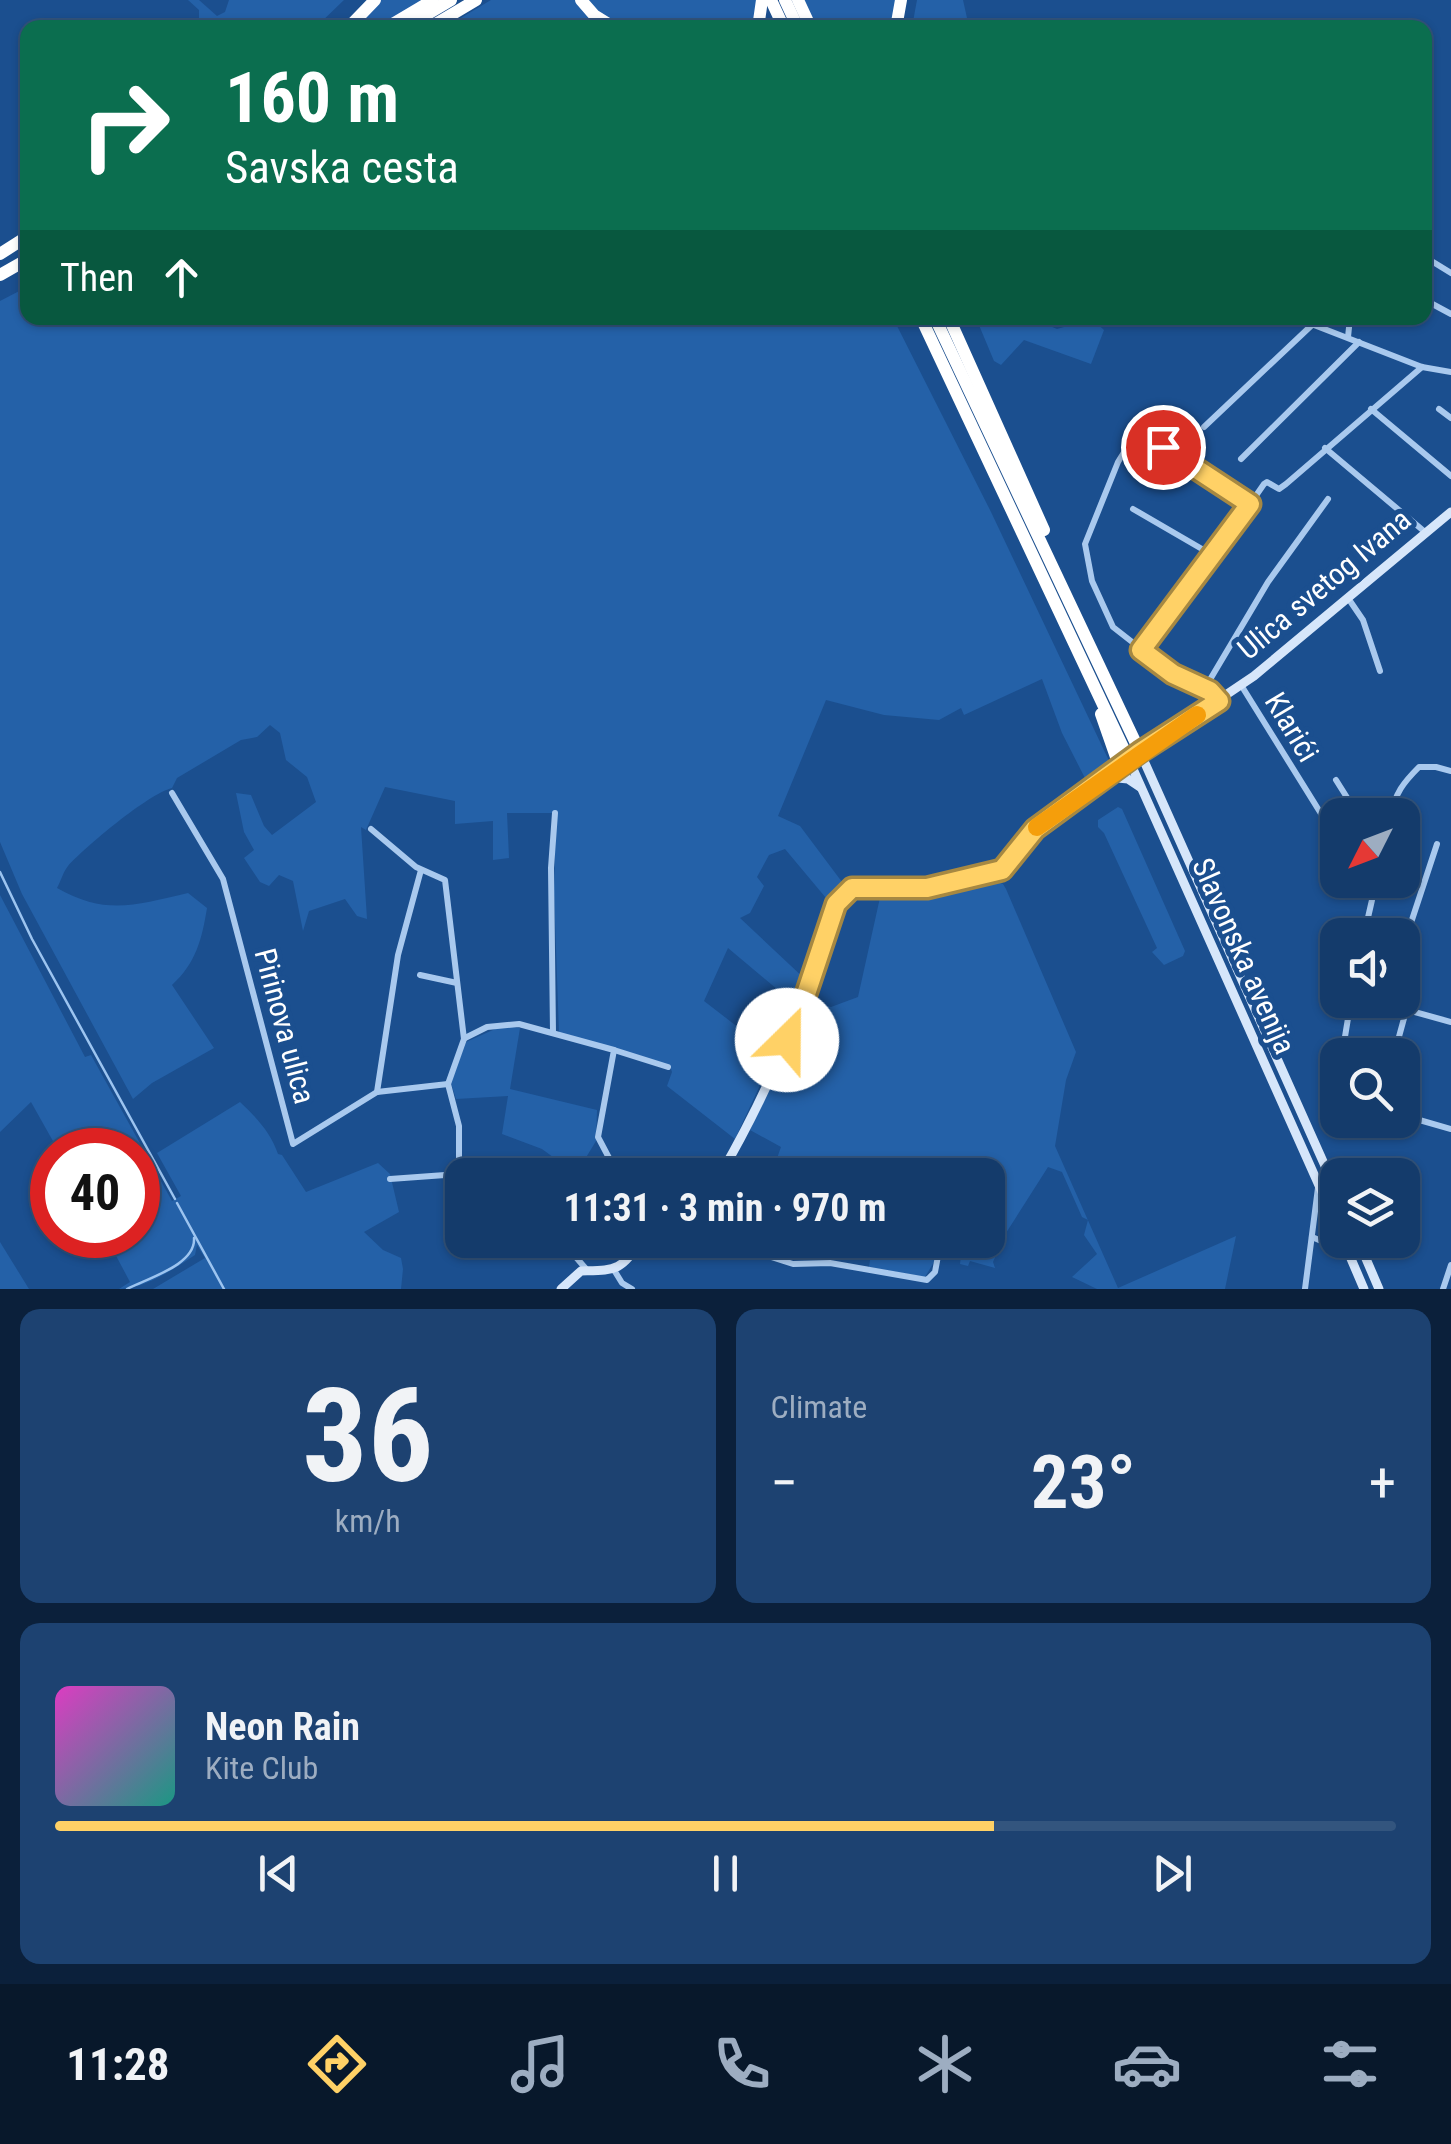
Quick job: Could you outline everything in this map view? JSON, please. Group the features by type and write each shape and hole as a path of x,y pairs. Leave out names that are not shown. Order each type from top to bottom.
{"highway":[{"path":"356,20 375,0"},
{"path":"399,20 433,0"},
{"path":"417,20 451,0"},
{"path":"442,20 476,0"},
{"path":"581,0 602,20"},
{"path":"924,325 1100,697 1135,756"},
{"path":"938,325 1057,575 1135,756"},
{"path":"952,325 1029,493 1056,560 1057,575"},
{"path":"1100,697 1102,719 1117,760 1111,773"}],"main road":[{"name":"Ulica svetog Ivana","path":"730,1158 800,1012 836,904 843,894 864,886 945,886 1002,870 1026,836 1135,756 1241,686 1451,512"},
{"name":"Slavonska avenija","path":"1135,756 1142,787 1320,1187"},
{"name":"Slavonska avenija","path":"1135,756 1321,1158"},
{"path":"1111,773 1142,787"},
{"path":"561,1289 574,1274 614,1270 629,1258"},
{"path":"1350,1258 1364,1289"},
{"path":"1366,1258 1380,1289"}],"street":[{"path":"1204,427 1312,325"},
{"path":"1319,325 1422,367 1451,372"},
{"path":"1348,337 1349,325"},
{"path":"1241,459 1359,342"},
{"path":"1141,650 1264,484 1279,489 1422,367"},
{"path":"1372,409 1451,476"},
{"path":"1439,409 1451,418"},
{"path":"1148,437 1250,504"},
{"path":"1131,441 1110,482 1084,551 1092,581 1108,620 1173,674 1205,688 1219,701"},
{"path":"1325,448 1426,532"},
{"path":"1205,688 1268,582 1328,499"},
{"path":"1133,509 1214,556"},
{"path":"1348,598 1363,620 1380,671"},
{"name":"Klarići","path":"1241,686 1320,812"},
{"path":"1396,798 1419,768 1436,766 1451,771"},
{"path":"1336,780 1347,798"},
{"name":"Pirinova ulica","path":"172,793 223,879 293,1144 378,1092 448,1084"},
{"path":"553,1033 551,868 555,813"},
{"path":"371,829 421,870 446,880 464,1039 448,1084 459,1126 460,1158"},
{"path":"1413,918 1437,844"},
{"path":"378,1092 398,954 421,870"},
{"path":"420,974 457,982"},
{"path":"1420,1014 1451,1022"},
{"path":"464,1039 503,1023 553,1033 668,1067"},
{"path":"609,1158 598,1137 614,1050"},
{"path":"1420,1120 1451,1129"},
{"path":"390,1180 445,1177"},
{"path":"1306,1289 1318,1182"},
{"path":"1312,1237 1320,1241"},
{"path":"576,1258 586,1270"},
{"path":"774,1258 793,1264 830,1263 922,1280 935,1272 938,1258"},
{"path":"1443,1289 1451,1266"},
{"path":"614,1270 622,1283 632,1289"}],"shaded area":[{"path":"188,0 199,0 217,16 225,12 229,0 344,0 323,20 199,20 199,10"},
{"path":"380,0 423,0 388,20 362,20"},
{"path":"491,0 576,0 597,20 457,20"},
{"path":"585,0 759,0 755,20 609,20"},
{"path":"802,0 897,0 893,20 812,20"},
{"path":"917,0 963,0 967,20 913,20"},
{"path":"20,291 20,325 897,325 1111,765 1088,784 1062,733 1042,679 964,715 961,708 939,720 884,715 826,700 778,816 800,826 845,886 831,904 785,849 769,855 757,877 764,886 750,913 740,918 806,980 796,1005 728,948 704,1001 774,1055 735,1139 667,1086 670,1066 559,1033 554,892 556,813 507,813 509,858 493,860 493,821 455,824 455,801 385,787 366,830 361,827 367,919 357,916 345,899 309,911 303,931 293,881 279,875 269,886 260,882 244,858 254,850 244,832 236,793 251,795 272,835 316,802 307,777 286,760 280,733 270,725 257,737 241,740 177,778 172,788 117,822 68,866 57,888 106,905 136,904 188,893 207,908 197,950 172,985 214,1048 152,1083 133,1099 22,894 0,842 0,301"},
{"path":"979,325 1048,325 1057,329 1099,325 1104,330 1091,364 1024,340 1001,365 994,361"},
{"path":"1118,807 1185,951 1183,956 1164,965 1152,952 1157,948 1098,827 1098,820"},
{"path":"992,880 1006,889 1076,1052 1066,1080 1055,1146 1088,1220 1082,1217 1062,1172 1048,1167 1005,1235 1005,1158 777,1158 781,1147 750,1130 813,1002 831,1007 858,997 881,893 928,894"},
{"path":"0,895 85,1057 91,1055 132,1128 46,1128 31,1102 0,1132"},
{"path":"502,1026 520,1028 510,1089 597,1110 596,1141 586,1158 554,1158 542,1149 502,1134 508,1096 456,1099 451,1083 466,1042"},
{"path":"240,1102 263,1126 306,1192 378,1163 390,1174 399,1212 364,1232 383,1250 401,1258 401,1289 153,1289 205,1258 197,1245 195,1255 168,1272 138,1286 119,1289 130,1282 117,1258 160,1258 160,1179 172,1201 181,1196 160,1158 160,1151"},
{"path":"1088,1220 1118,1288 1236,1236 1225,1289 1097,1289 1072,1277 1097,1254 1084,1235"},
{"path":"0,1242 29,1289 0,1289"},
{"path":"870,1258 935,1258 925,1277 869,1267"},
{"path":"961,1258 995,1258 995,1268 970,1261 968,1266 960,1264"}],"waterway":[{"path":"0,872 32,939 175,1199"},
{"path":"177,1203 224,1289"},
{"path":"127,1289 179,1263 193,1247 194,1238"}],"slow traffic":[{"path":"1037,827 1197,715"}],"route":[{"path":"787,1040 820,958 836,904 847,890 864,886 945,886 1002,870 1026,836 1140,752 1219,701 1210,691 1173,674 1141,650 1250,504 1163,447"}]}
